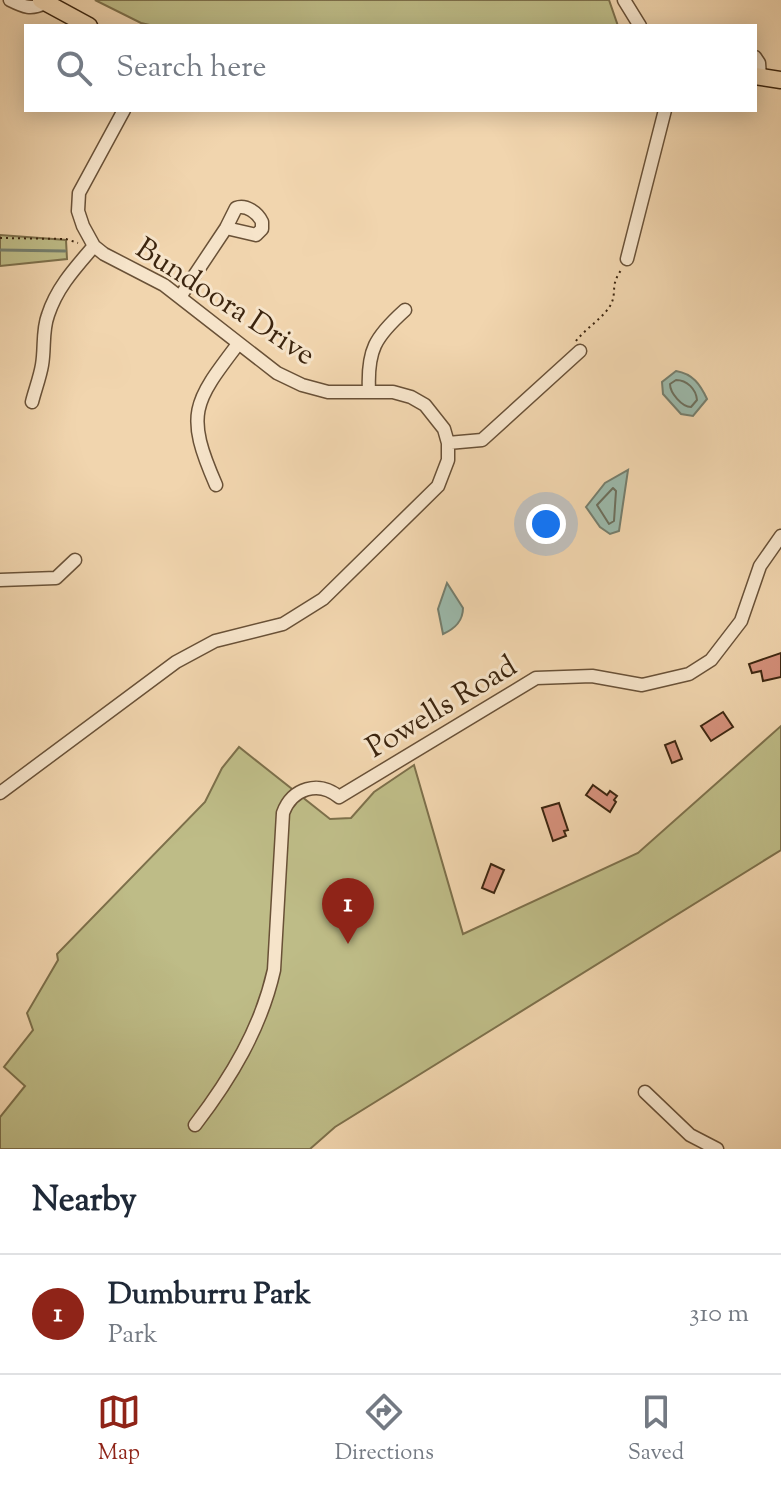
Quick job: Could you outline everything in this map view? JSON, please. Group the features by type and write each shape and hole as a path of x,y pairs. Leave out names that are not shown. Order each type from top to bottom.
{"main road":[{"path":"43,1 85,24"},
{"path":"758,76 781,80"}],"street":[{"path":"10,0 36,8 43,1"},
{"path":"624,0 639,24"},
{"name":"Bundoora Drive","path":"123,112 79,193 78,211 94,246 151,277 180,297 277,373 302,385 328,392 369,391 402,395 425,405 437,417 448,443"},
{"path":"627,259 664,112"},
{"path":"180,297 226,228"},
{"path":"32,402 42,364 47,316 55,296 69,275 94,246"},
{"path":"369,391 368,370 373,344 383,329 405,310"},
{"path":"216,485 199,440 197,413 207,385 238,344"},
{"path":"0,793 176,662 215,641 283,624 323,599 438,486 448,460 448,443 482,440 579,352"},
{"name":"Powells Road","path":"195,1125 235,1066 270,990 274,970 283,813 287,801 298,791 309,788 330,790 339,797 536,678 592,676 642,685 689,674 711,660 741,621 760,566 781,536"},
{"path":"0,580 56,578 75,560"},
{"path":"645,1092 690,1135 717,1149"}],"path":[{"path":"0,238 66,239 79,244"},
{"path":"579,352 576,341 609,309 614,295 613,283 627,259"}],"shaded area":[{"path":"95,0 609,0 617,24 145,24"},
{"path":"0,235 66,240 67,259 0,266"},
{"path":"781,726 781,850 335,1127 310,1149 0,1149 0,1117 25,1086 4,1067 33,1030 27,1013 58,960 57,954 205,802 222,768 239,747 330,819 351,818 374,792 414,765 463,934 638,853"}],"water":[{"path":"676,371 695,380 707,399 693,416 681,414 663,394 662,382"},
{"path":"628,470 619,531 610,534 600,527 586,507 605,483"},
{"path":"447,583 463,608 457,624 443,634 438,609"}],"building":[{"path":"781,653 781,677 763,681 761,671 752,673 749,664"},
{"path":"723,712 733,727 711,741 701,726"},
{"path":"675,741 682,759 672,763 665,745"},
{"path":"593,785 607,795 610,791 617,796 610,812 586,795"},
{"path":"559,803 568,830 564,831 566,836 553,841 542,808"},
{"path":"491,864 504,870 494,893 482,888"}],"waterway":[{"path":"0,250 65,251"}],"place":[{"name":"Dumburru Park","path":"348,944"}]}
